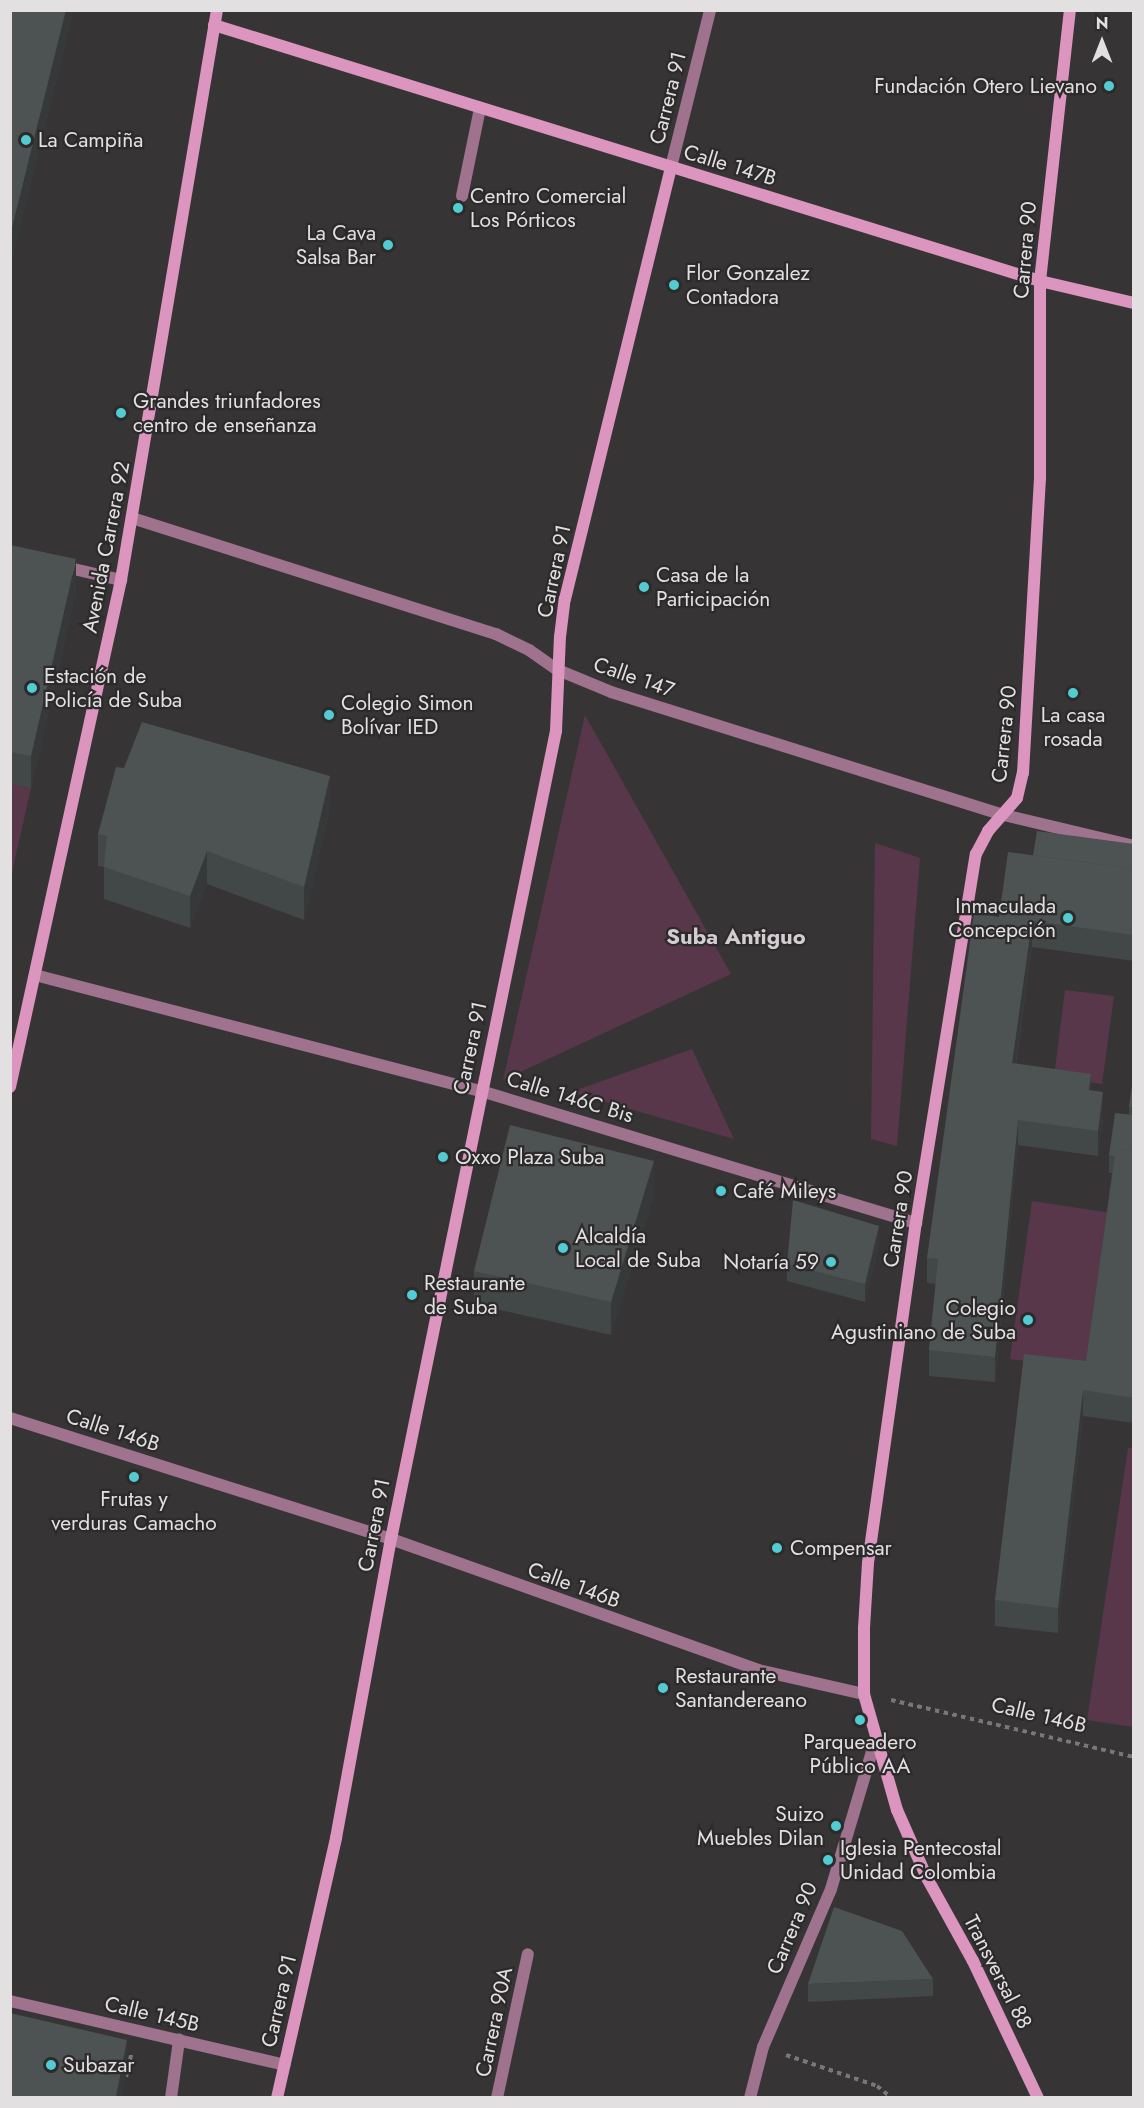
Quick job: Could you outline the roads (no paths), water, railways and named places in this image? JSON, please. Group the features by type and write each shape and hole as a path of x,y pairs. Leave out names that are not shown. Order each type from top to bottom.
{"street":[{"name":"Avenida Carrera 92","path":"10,1087 14,1054 35,975 122,580 217,10"},
{"name":"Carrera 91","path":"277,2097 336,1838 391,1539 556,731 558,670 565,599 710,10"},
{"name":"Carrera 90","path":"864,1694 867,1563 916,1223 976,854 988,831 1017,798 1023,773 1040,479 1040,281 1070,10"},
{"name":"Calle 147B","path":"214,25 1040,281 1134,303"},
{"path":"462,196 480,108"},
{"name":"Calle 147","path":"132,518 496,634 529,650 558,670 611,692 1004,815 1134,846"},
{"path":"53,564 122,580"},
{"name":"Calle 146C Bis","path":"35,975 481,1091 916,1223"},
{"name":"Calle 146B","path":"10,1418 391,1539 758,1670 864,1694"},
{"name":"Transversal 88","path":"864,1694 897,1810 927,1878 973,1961 1038,2097"},
{"name":"Carrera 90","path":"750,2097 763,2048 831,1889 876,1738"},
{"name":"Carrera 90A","path":"497,2097 528,1954"},
{"name":"Calle 145B","path":"10,2001 285,2064"},
{"path":"171,2097 179,2040"}],"place":[{"name":"Fundación Otero Lievano","path":"1109,86"},
{"name":"La Campiña","path":"26,140"},
{"name":"Centro Comercial Los Pórticos","path":"458,208"},
{"name":"La Cava Salsa Bar","path":"388,245"},
{"name":"Flor Gonzalez Contadora","path":"674,285"},
{"name":"Grandes triunfadores centro de enseñanza","path":"121,413"},
{"name":"Casa de la Participación","path":"644,587"},
{"name":"Estación de Policía de Suba","path":"32,688"},
{"name":"La casa rosada","path":"1073,693"},
{"name":"Colegio Simon Bolívar IED","path":"329,715"},
{"name":"Inmaculada Concepción","path":"1068,918"},
{"name":"Oxxo Plaza Suba","path":"443,1157"},
{"name":"Café Mileys","path":"721,1191"},
{"name":"Alcaldía Local de Suba","path":"563,1248"},
{"name":"Notaría 59","path":"831,1262"},
{"name":"Restaurante de Suba","path":"412,1295"},
{"name":"Colegio Agustiniano de Suba","path":"1028,1320"},
{"name":"Frutas y verduras Camacho","path":"134,1477"},
{"name":"Compensar","path":"777,1548"},
{"name":"Restaurante Santandereano","path":"663,1688"},
{"name":"Parqueadero Público AA","path":"860,1720"},
{"name":"Suizo Muebles Dilan","path":"836,1826"},
{"name":"Iglesia Pentecostal Unidad Colombia","path":"828,1860"},
{"name":"Subazar","path":"51,2065"}],"district":[{"name":"Suba Antiguo","path":"736,937"}]}
